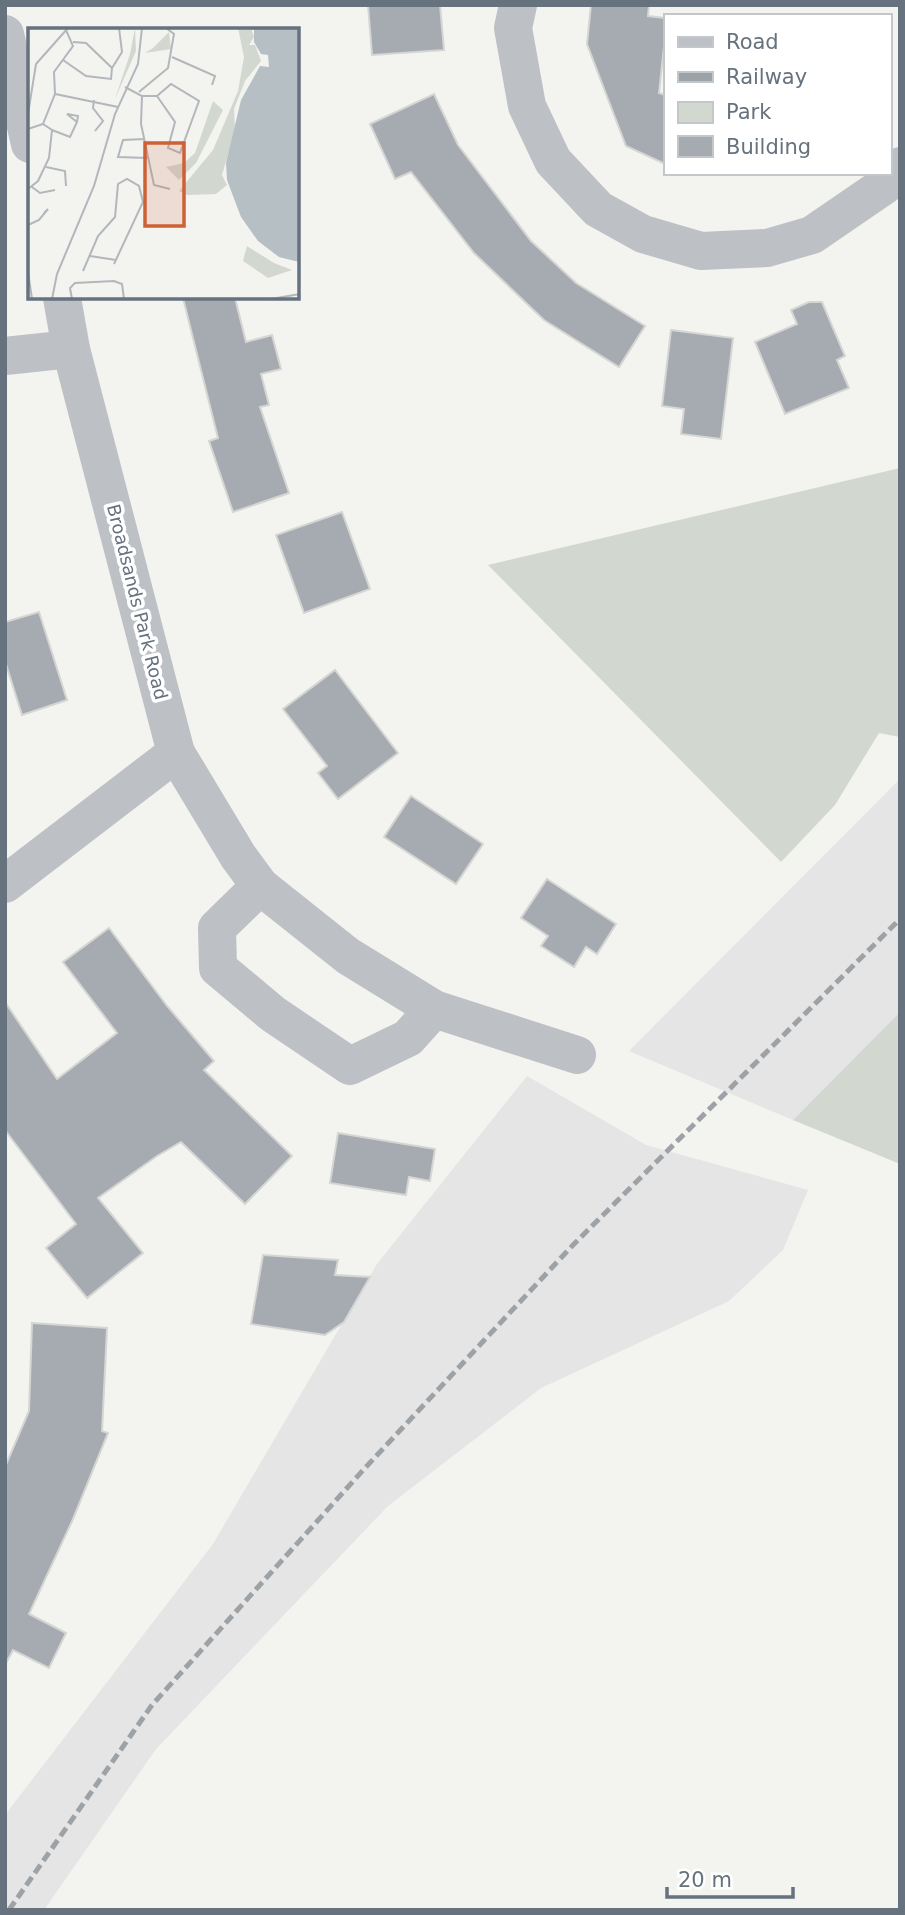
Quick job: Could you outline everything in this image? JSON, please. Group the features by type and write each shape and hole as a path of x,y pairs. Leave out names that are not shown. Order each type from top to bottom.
{"street":[{"path":"518,5 513,28 527,106 553,161 598,209 643,234 701,251 766,248 812,235 885,185 900,166"},
{"path":"5,34 28,135"},
{"name":"Broadsands Park Road","path":"62,299 71,349 176,753 238,856 260,886 348,957 434,1009 578,1055"},
{"path":"5,356 71,349"},
{"path":"5,884 176,753"},
{"path":"260,886 217,928 218,968 273,1014 350,1066 408,1038 434,1009"}],"shaded area":[{"path":"900,779 900,1012 793,1120 629,1051"},
{"path":"527,1076 646,1145 808,1190 783,1250 729,1301 541,1388 388,1506 156,1749 44,1910 5,1910 5,1815 213,1544 377,1264"}],"green space":[{"path":"900,468 900,737 879,733 835,805 781,862 488,565"},
{"path":"900,1012 900,1164 793,1120"}],"building":[{"path":"368,5 440,5 444,50 372,55"},
{"path":"591,5 649,5 648,16 664,18 659,93 664,95 664,164 626,146 587,44"},
{"path":"434,94 458,145 531,241 576,283 645,326 619,367 544,320 474,253 411,172 395,179 370,124"},
{"path":"183,299 235,299 246,342 272,335 281,369 261,374 269,405 260,407 289,493 233,512 209,441 218,438"},
{"path":"809,302 822,302 845,356 837,360 849,388 785,414 755,342 797,324 791,310"},
{"path":"671,330 733,338 721,439 681,434 684,409 662,406"},
{"path":"342,512 370,589 304,613 276,535"},
{"path":"39,612 67,700 22,715 5,661 5,622"},
{"path":"335,670 398,753 338,799 318,773 327,766 283,709"},
{"path":"411,796 483,844 456,884 384,837"},
{"path":"547,879 616,924 597,954 586,947 574,967 541,946 548,936 521,918"},
{"path":"109,928 167,1006 214,1061 204,1070 292,1156 245,1204 181,1142 157,1156 98,1198 143,1253 87,1298 46,1248 76,1224 5,1130 5,1002 57,1079 117,1033 63,962"},
{"path":"338,1133 435,1149 430,1181 409,1177 406,1195 330,1183"},
{"path":"263,1255 338,1260 335,1275 370,1277 344,1322 325,1335 251,1324"},
{"path":"32,1323 107,1328 102,1431 108,1433 73,1519 29,1614 66,1633 49,1668 13,1650 5,1665 5,1467 29,1411"}],"railway":[{"path":"9,1910 152,1705 365,1468 573,1245 900,919"}]}
